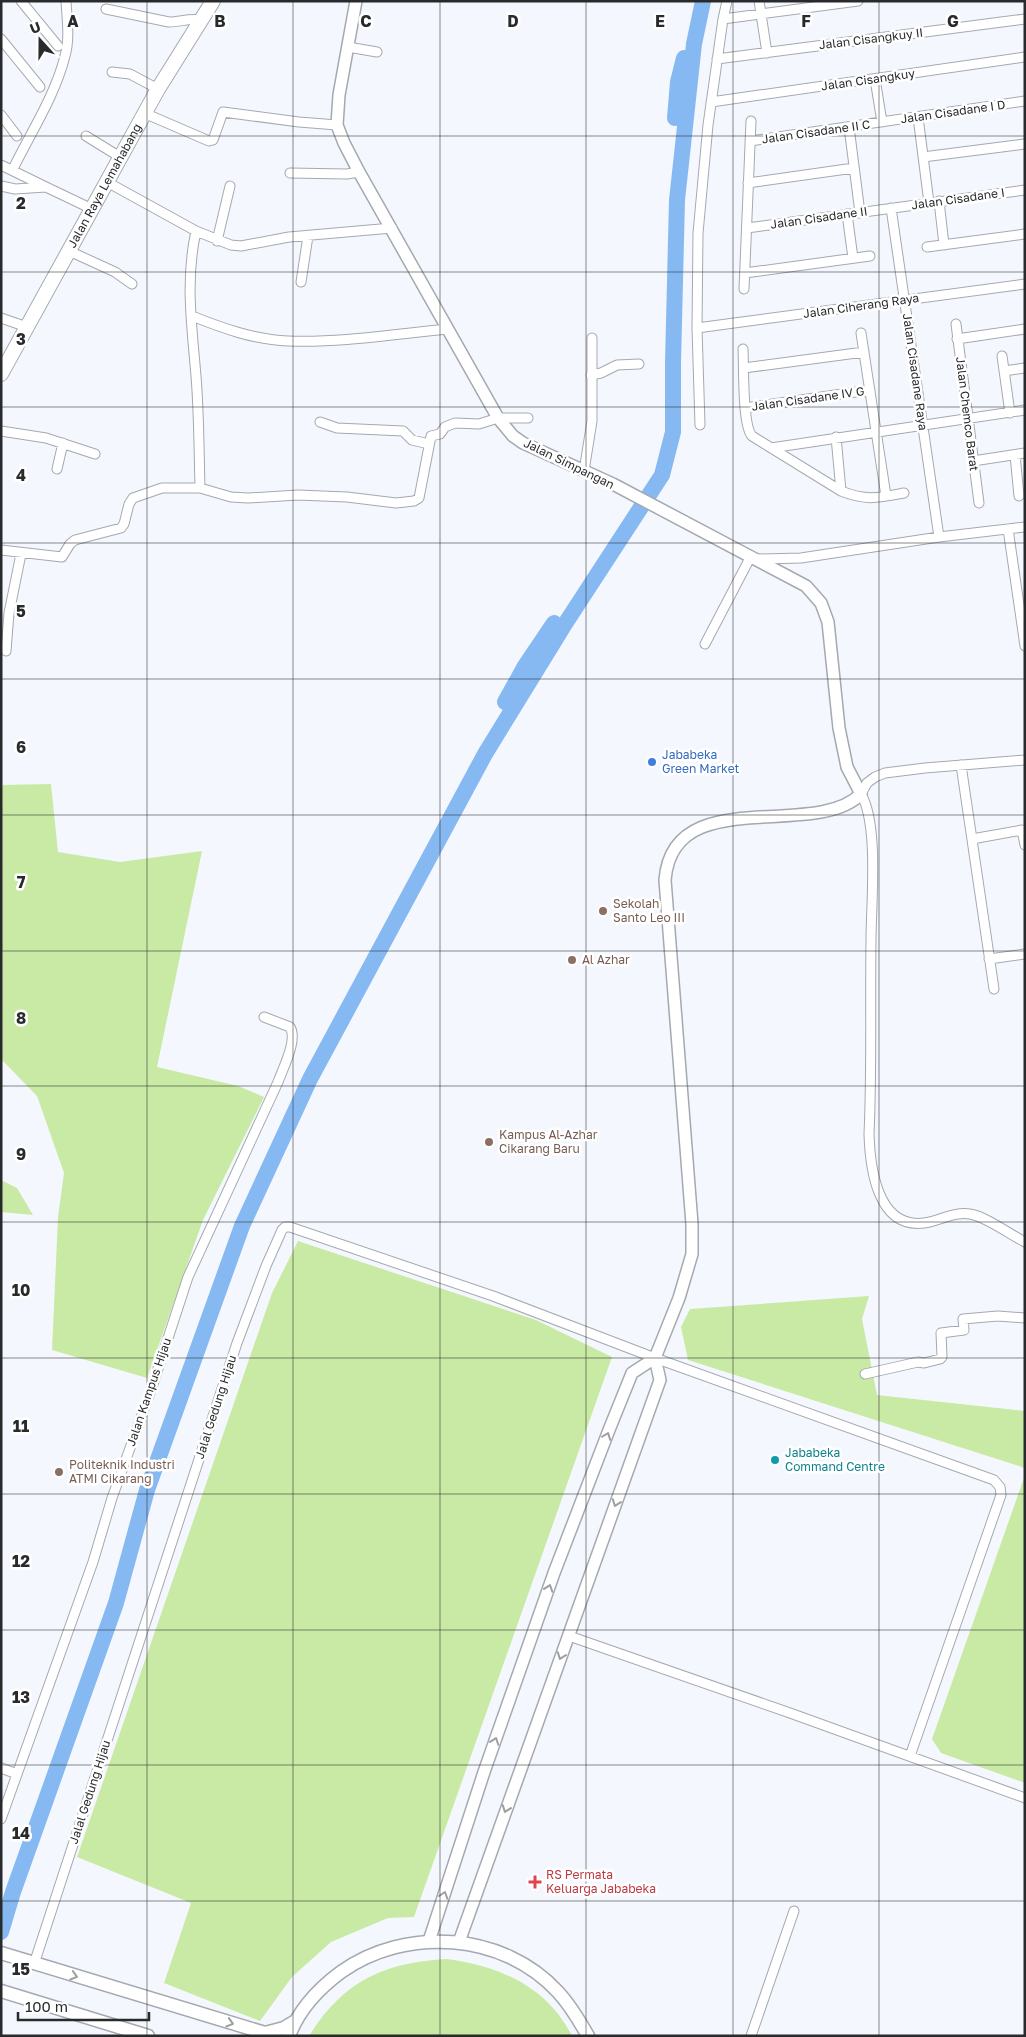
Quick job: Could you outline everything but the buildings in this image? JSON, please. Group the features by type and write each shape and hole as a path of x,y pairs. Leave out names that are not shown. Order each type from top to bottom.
{"main road":[{"name":"Jalan Raya Lemahabang","path":"1,374 158,89 213,1"},
{"path":"289,2036 294,2022 317,1993 352,1965 376,1953 402,1945 428,1941 459,1942 485,1948 510,1957 532,1970 557,1991 577,2016 588,2036"},
{"path":"1,1953 266,2033 284,2028 294,2022"},
{"path":"5,1992 148,2036"}],"street":[{"path":"22,1 58,46"},
{"path":"13,169 50,97 66,55 66,1"},
{"name":"Jalan Simpangan","path":"356,1 339,96 337,124 344,143 359,172 498,418 513,436 523,443 613,484 668,515 806,586 821,603 828,622 839,728 844,754 852,778 861,794"},
{"path":"700,425 697,328 698,233 711,102 727,1"},
{"path":"759,1 767,53"},
{"path":"723,19 858,1"},
{"path":"106,9 169,22 192,19 200,20"},
{"name":"Jalan Cisangkuy II","path":"717,59 1025,19"},
{"path":"1,39 40,86"},
{"path":"348,46 377,52"},
{"name":"Jalan Cisangkuy","path":"711,102 1025,57"},
{"path":"112,72 130,74 158,89"},
{"path":"875,79 882,122"},
{"name":"Jalan Cisadane I D","path":"882,122 1025,101"},
{"path":"144,114 209,141 213,140 223,112 298,122 337,124"},
{"path":"1,115 17,136"},
{"path":"918,117 923,157 944,245"},
{"path":"744,289 751,121"},
{"name":"Jalan Cisadane II C","path":"750,141 882,122"},
{"path":"849,127 860,212"},
{"path":"86,136 120,157"},
{"path":"923,157 1025,144"},
{"path":"1,165 13,169 92,209"},
{"path":"748,183 854,168"},
{"path":"290,173 348,174 359,172"},
{"path":"107,182 196,231 217,241 238,246 288,237 392,228"},
{"path":"1,186 15,190 46,187"},
{"path":"217,241 230,186"},
{"name":"Jalan Cisadane I","path":"892,208 1025,190"},
{"name":"Jalan Cisadane II","path":"747,228 892,208"},
{"name":"Jalan Cisadane Raya","path":"892,208 939,537"},
{"path":"846,214 854,258"},
{"path":"196,231 190,265 190,298 200,488"},
{"path":"927,247 1025,234"},
{"path":"301,282 308,236"},
{"path":"69,251 115,272 132,284"},
{"path":"745,273 870,256"},
{"name":"Jalan Ciherang Raya","path":"697,328 1025,284"},
{"path":"192,316 237,332 287,341 329,341 448,329"},
{"path":"1,318 27,327"},
{"name":"Jalan Chemco Barat","path":"956,324 979,503"},
{"path":"958,339 1025,330"},
{"path":"861,334 886,496"},
{"path":"584,471 592,421 592,338"},
{"path":"743,349 745,408 750,434 841,491 863,498 904,493"},
{"path":"744,368 864,352"},
{"path":"1002,356 1010,412"},
{"path":"592,375 617,365 639,364"},
{"path":"1004,371 1025,368"},
{"name":"Jalan Cisadane IV G","path":"745,408 870,390"},
{"path":"771,448 1025,410"},
{"path":"1,550 21,554 62,557 70,544 75,540 121,528 133,498 162,488 200,488 232,497 298,495 348,497 396,503 414,502 419,498 431,436 440,434 450,424 455,423 479,424 498,418 528,418"},
{"path":"320,422 337,428 403,431 412,440 429,444"},
{"path":"1,432 63,443 95,454"},
{"path":"836,437 841,491"},
{"path":"57,469 63,443"},
{"path":"973,461 1025,453"},
{"path":"1015,455 1019,496"},
{"path":"705,644 754,558 801,558 939,537 1025,527"},
{"path":"1008,529 1025,646"},
{"path":"6,651 5,618 21,554"},
{"path":"459,1942 660,1380 655,1358 678,1298 692,1254 666,886 667,867 674,851 695,830 710,825 734,820 827,810 848,803 861,794 867,783 885,773 1025,760"},
{"path":"961,765 994,989"},
{"path":"861,794 867,806 871,823 869,1134 870,1154 877,1187 885,1207 892,1214 906,1222 926,1222 969,1214 1025,1242"},
{"path":"972,839 1022,830 1025,844"},
{"path":"989,959 1025,954"},
{"name":"Jalan Kampus Hijau","path":"1,1819 90,1572 112,1498 152,1387 188,1276 278,1082 294,1036 290,1027 264,1017"},
{"name":"Jalal Gedung Hijau","path":"31,1963 237,1343 266,1266 283,1228 290,1227 493,1296 655,1358"},
{"path":"865,1374 940,1359 942,1357 941,1333 964,1330 963,1319 998,1316 1025,1318"},
{"path":"655,1358 998,1483 1002,1495 910,1756"},
{"path":"428,1941 500,1726 554,1573 609,1430 632,1372 655,1358"},
{"path":"568,1636 1025,1798"},
{"path":"1,1768 17,1774"},
{"path":"751,2036 794,1910"}],"green space":[{"path":"51,784 58,852 120,862 202,851 157,1067 238,1086 264,1097 203,1220 147,1378 52,1350 58,1217 64,1173 37,1096 1,1059 1,785"},
{"path":"1,1180 17,1188 33,1215 1,1212"},
{"path":"298,1241 536,1320 612,1357 414,1917 388,1918 331,1942 292,1977 260,2021 164,1983 191,1903 77,1857 272,1293"},
{"path":"869,1296 862,1319 877,1395 1025,1411 1025,1468 688,1360 681,1327 690,1309"},
{"path":"1025,1475 1025,1783 941,1753 932,1739"},
{"path":"447,1959 485,1967 520,1981 549,2004 562,2019 572,2036 309,2036 336,2001 351,1988 368,1978 385,1970 404,1965"}],"waterway":[{"path":"1,1932 13,1892 116,1603 147,1490 242,1226 310,1079 485,754 563,627 662,475 673,432 677,200 694,44 703,1"},
{"path":"675,118 678,82 684,58"},
{"path":"505,702 525,666 554,623"}],"place":[{"name":"Jababeka Green Market","path":"652,762"},
{"name":"Sekolah Santo Leo III","path":"603,911"},
{"name":"Al Azhar","path":"572,960"},
{"name":"Kampus Al-Azhar Cikarang Baru","path":"489,1142"},
{"name":"Jababeka Command Centre","path":"775,1460"},
{"name":"Politeknik Industri ATMI Cikarang","path":"59,1472"},
{"name":"RS Permata Keluarga Jababeka","path":"535,1882"}]}
